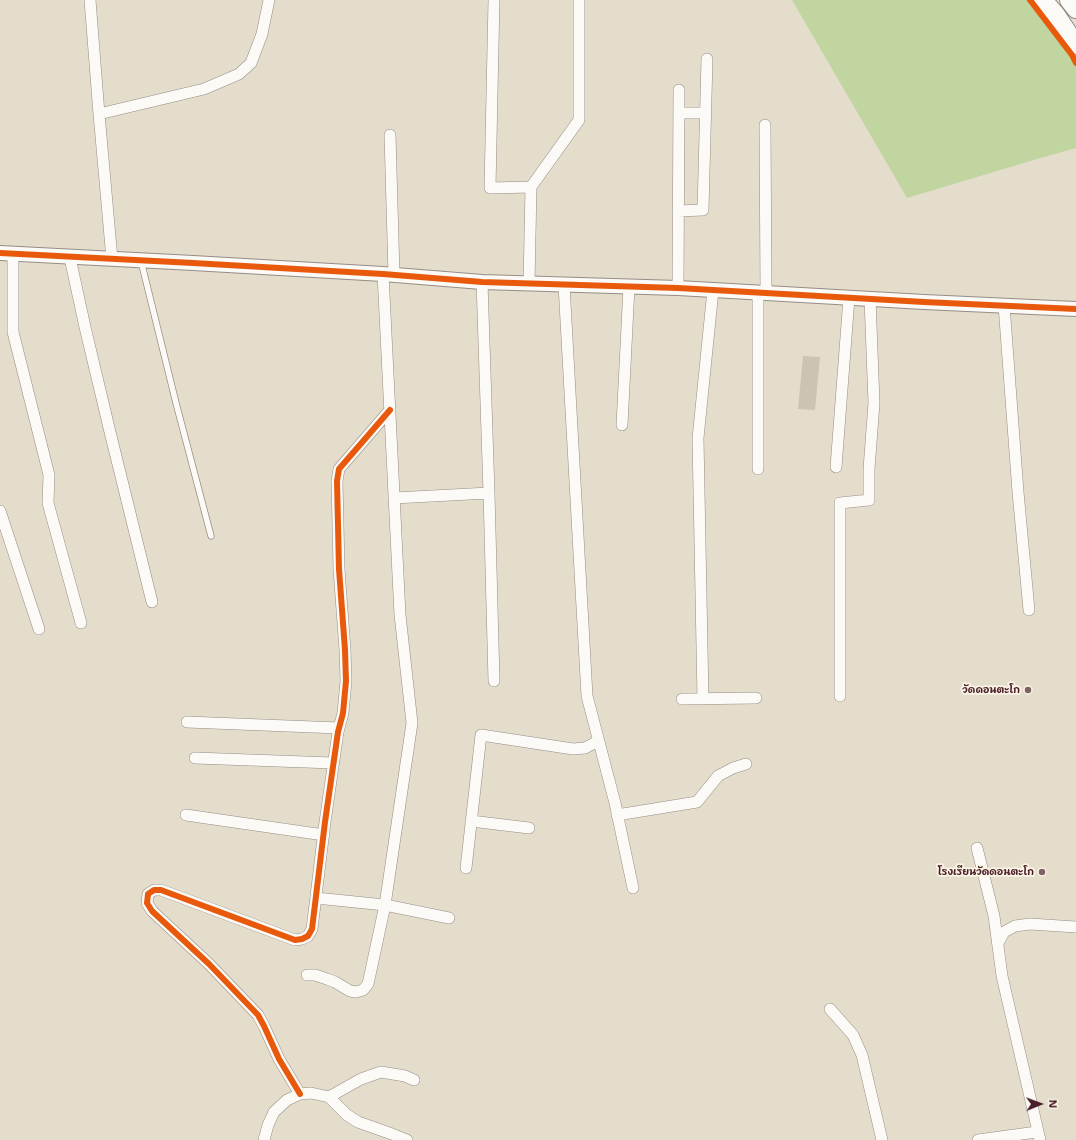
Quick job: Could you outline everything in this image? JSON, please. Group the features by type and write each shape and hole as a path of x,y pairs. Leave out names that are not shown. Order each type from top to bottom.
{"main road":[{"path":"1043,0 1056,15 1076,45"},
{"path":"1054,0 1076,31"},
{"path":"1069,0 1076,10"}],"street":[{"path":"90,0 112,259"},
{"path":"99,114 204,89 239,74 251,63 262,34 269,0"},
{"path":"494,0 490,188 531,187"},
{"path":"529,284 531,187 579,120 579,0"},
{"path":"678,211 703,210 707,59"},
{"path":"678,288 679,90"},
{"path":"679,113 705,113"},
{"path":"758,469 765,125"},
{"path":"307,975 315,975 335,982 350,992 363,990 368,984 385,904 412,723 400,615 390,410 388,275 390,135"},
{"path":"81,622 48,503 49,475 13,332 7,254 388,275 482,282 678,288 1076,309"},
{"path":"70,258 84,327 152,602"},
{"path":"482,282 494,681"},
{"path":"564,285 587,696 617,815 633,888"},
{"path":"622,425 629,287"},
{"path":"703,699 698,438 713,290"},
{"path":"836,467 849,298"},
{"path":"840,696 840,503 869,500 869,469 874,402 870,299"},
{"path":"1004,305 1018,492 1029,610"},
{"path":"300,1094 288,1077 258,1015 209,964 152,911 147,903 148,894 154,890 162,890 295,940 308,936 312,930 324,835 324,822 346,681 339,569 337,481 339,469 390,410"},
{"path":"394,498 489,493"},
{"path":"0,511 39,629"},
{"path":"682,699 756,698"},
{"path":"187,722 339,728"},
{"path":"466,868 481,735 573,749 585,748 598,741"},
{"path":"194,758 333,764"},
{"path":"617,815 697,802 718,776 733,768 746,764"},
{"path":"186,815 324,835"},
{"path":"471,821 529,828"},
{"path":"977,848 994,916 1002,976 1038,1136 978,1140"},
{"path":"316,898 385,904 449,918"},
{"path":"998,943 1004,932 1015,926 1030,924 1076,927"},
{"path":"830,1009 853,1035 862,1055 882,1140"},
{"path":"329,1097 361,1079 381,1072 405,1076 414,1080"},
{"path":"264,1140 268,1125 274,1112 287,1100 300,1094 311,1093 329,1097 347,1116 358,1122 407,1140"}],"lane":[{"path":"141,261 211,536"}],"green space":[{"path":"792,0 1032,0 1076,60 1076,148 907,198"}],"building":[{"path":"803,356 820,357 815,410 798,409"}],"cycle path":[{"path":"1030,0 1072,55 1076,63"},
{"path":"0,253 383,274 482,282 678,288 1076,309"},
{"path":"300,1094 279,1059 258,1015 209,964 152,911 147,903 148,894 154,890 161,890 295,940 308,936 312,929 325,822 338,732 343,713 346,681 339,569 337,481 339,469 390,410"}],"place":[{"name":"วัดดอนตะโก","path":"1028,690"},
{"name":"โรงเรียนวัดดอนตะโก","path":"1042,872"}]}
